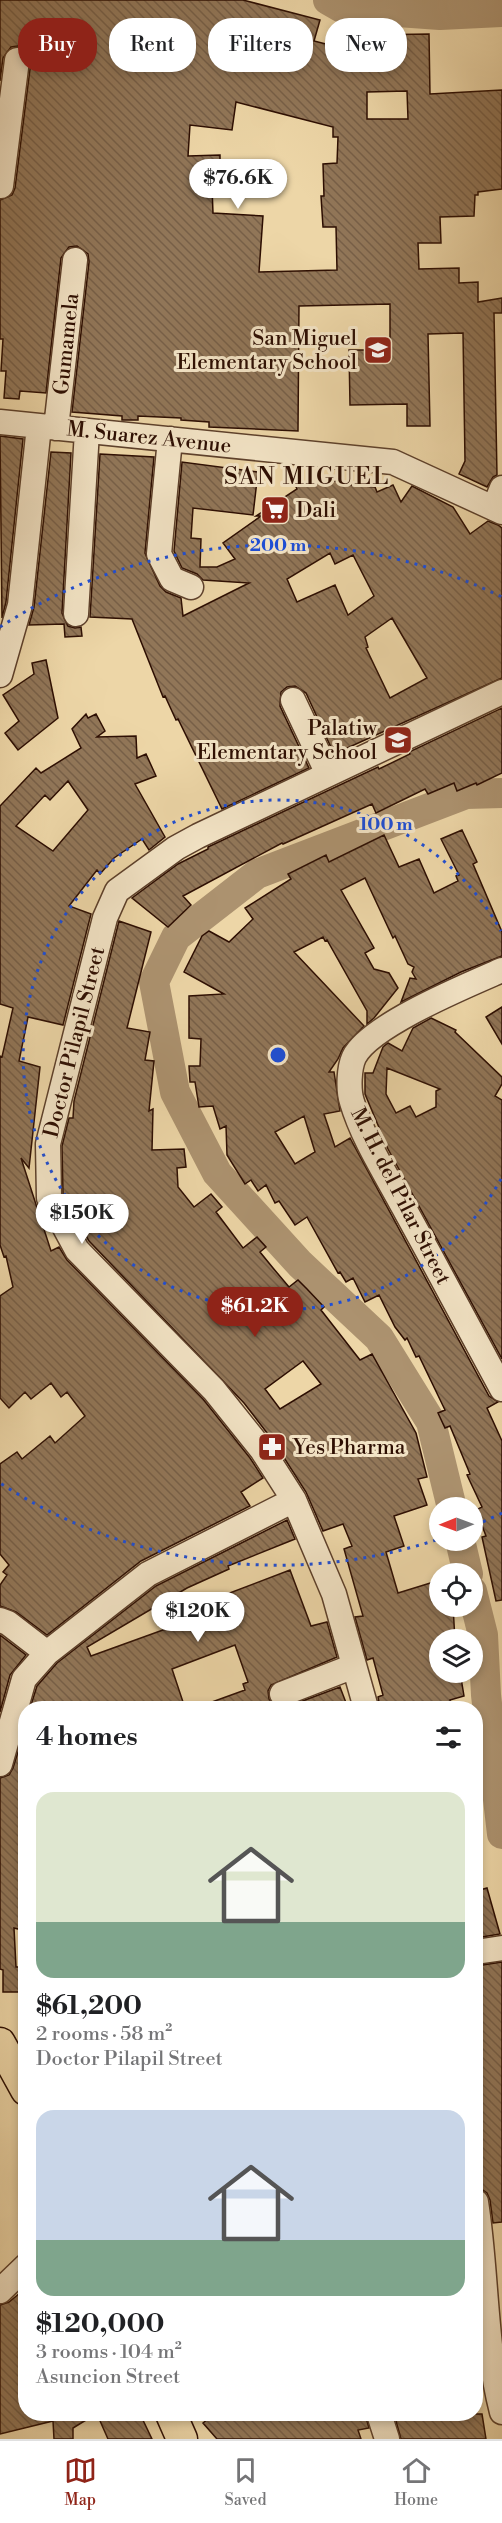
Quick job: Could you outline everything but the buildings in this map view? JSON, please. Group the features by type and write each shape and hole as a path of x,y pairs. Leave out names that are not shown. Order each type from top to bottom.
{"main road":[{"path":"0,2043 18,2076"},
{"path":"174,2421 182,2439"}],"street":[{"path":"1,186 16,60"},
{"name":"Gumamela","path":"0,675 20,605 75,260"},
{"name":"M. Suarez Avenue","path":"0,422 393,462 499,502"},
{"path":"76,614 87,431"},
{"path":"170,439 159,554 172,579 191,587"},
{"name":"Doctor Pilapil Street","path":"364,1701 334,1594 294,1500 262,1450 214,1390 77,1250 49,1198 48,1144 105,918 117,891 176,848 502,692"},
{"path":"293,700 328,774"},
{"name":"M. H. del Pilar Street","path":"502,970 424,1007 370,1040 359,1049 353,1058 350,1094 377,1157 502,1389"},
{"path":"0,1764 5,1727 24,1679 46,1653 148,1574 294,1500"},
{"path":"0,1620 8,1623 46,1653"},
{"path":"282,1694 354,1666"},
{"path":"483,1951 502,1948"},
{"path":"483,2235 493,2283 490,2352 502,2412"},
{"path":"0,2291 18,2274"},
{"path":"381,2421 387,2439"}],"waterway":[{"path":"328,0 342,8 440,15 502,12"},
{"path":"449,1497 431,1422 379,1338 300,1264 217,1173 175,1092 154,982 176,937 257,874 466,794 502,793"},
{"path":"463,1551 465,1563"},
{"path":"478,1617 483,1635 486,1695 502,1834"}],"place":[{"name":"San Miguel Elementary School","path":"378,350"},
{"name":"Dali","path":"275,510"},
{"name":"Palatiw Elementary School","path":"398,740"},
{"name":"Yes Pharma","path":"272,1447"}],"district":[{"name":"SAN MIGUEL","path":"307,476"}]}
